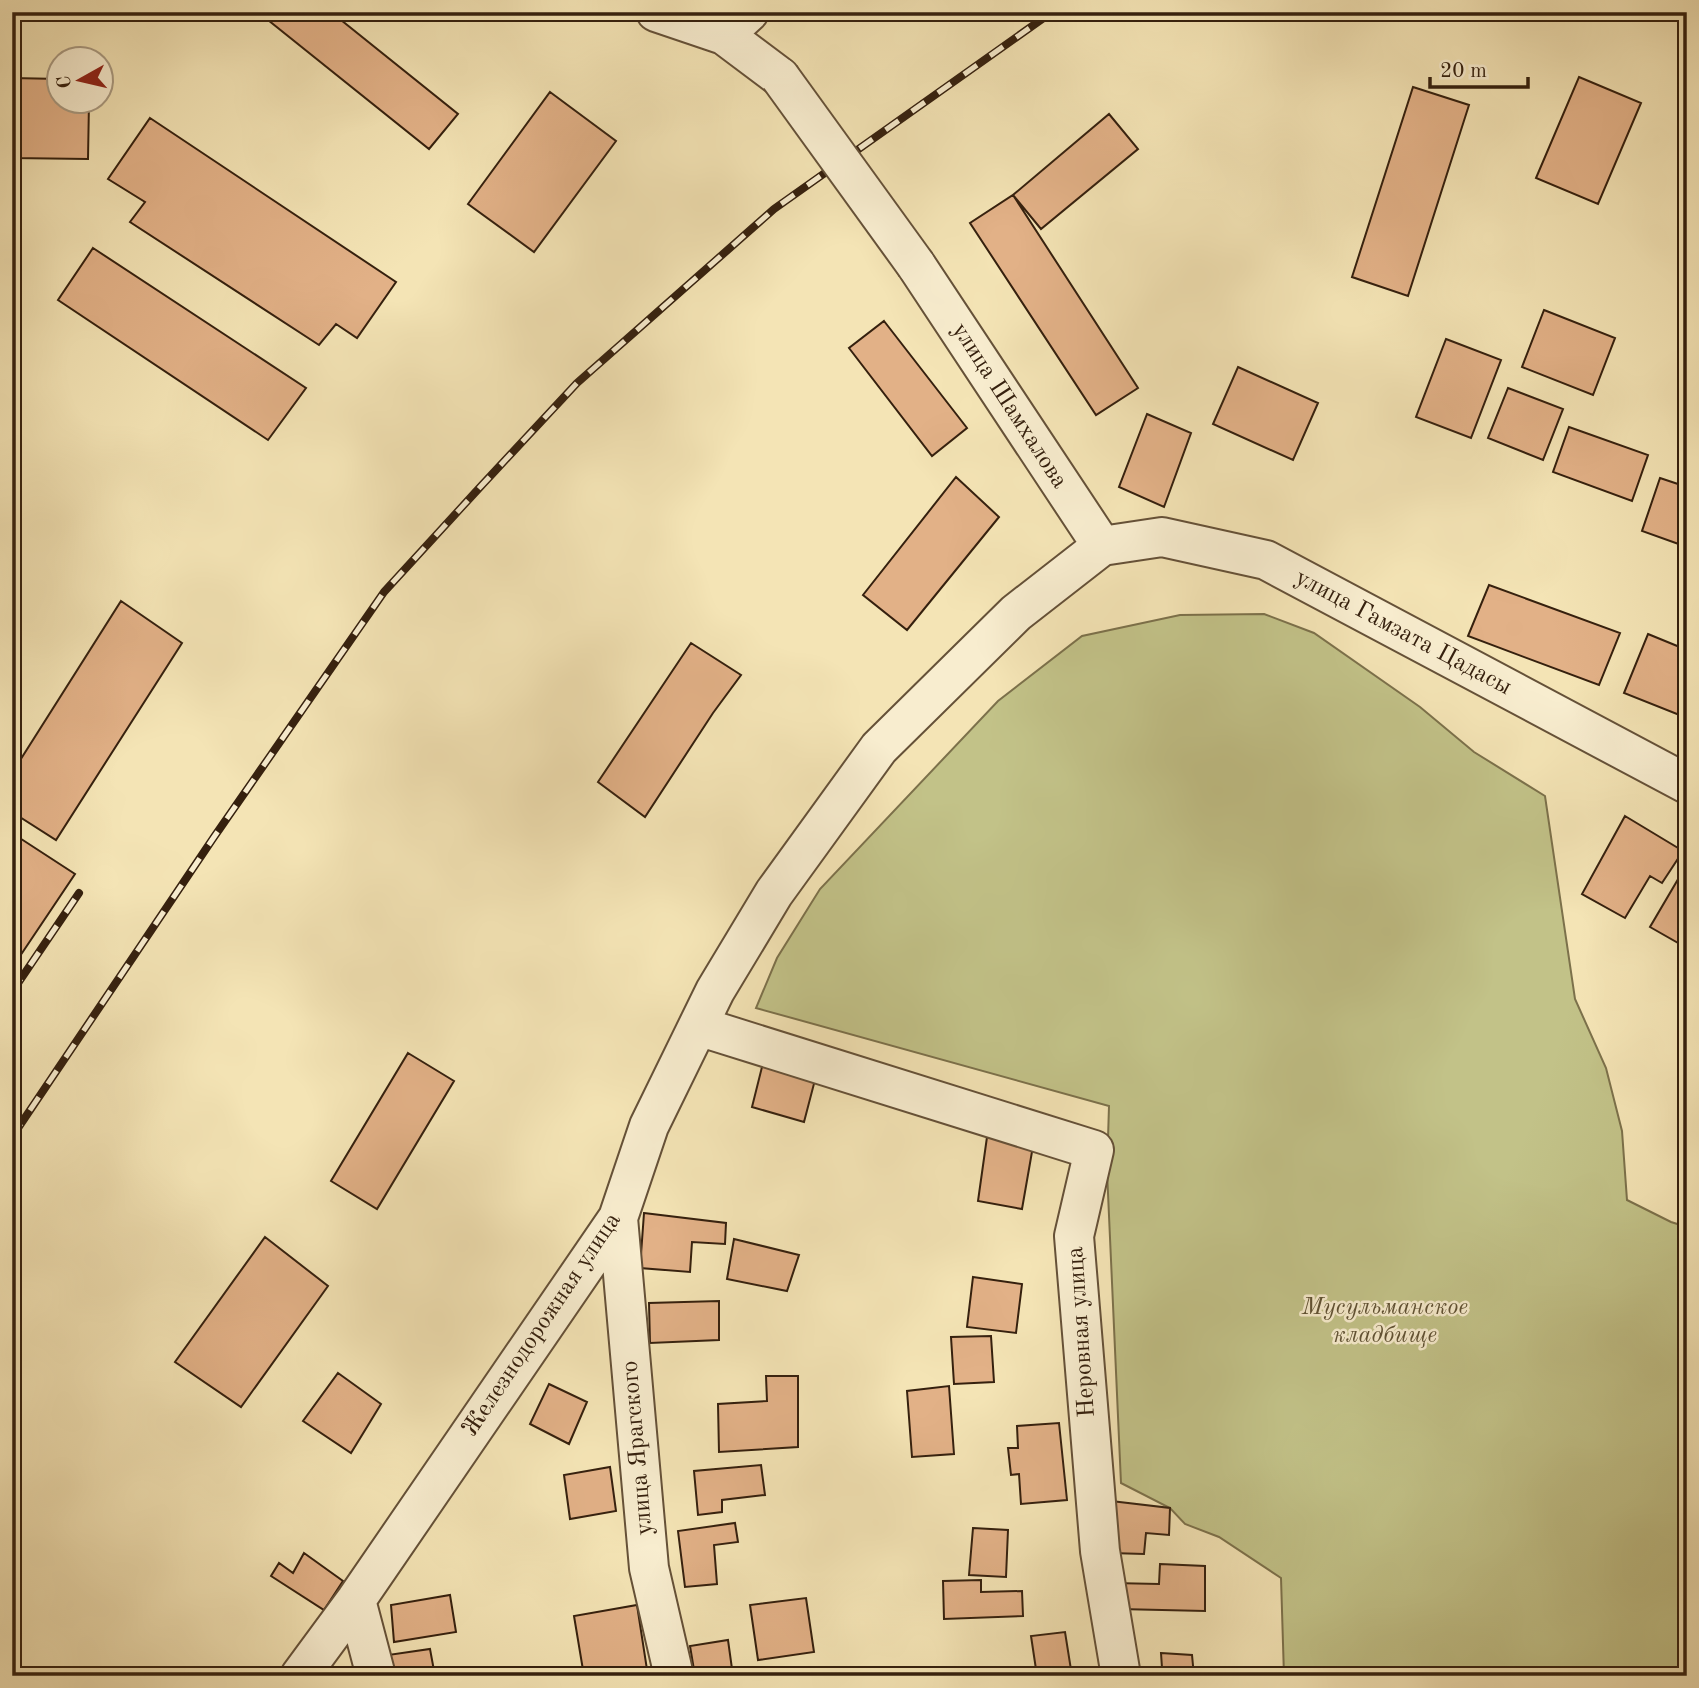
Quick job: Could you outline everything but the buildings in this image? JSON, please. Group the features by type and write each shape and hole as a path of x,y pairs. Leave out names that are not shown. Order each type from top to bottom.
{"street":[{"name":"улица Шамхалова","path":"656,12 736,23 780,77 916,265 1102,546"},
{"name":"улица Гамзата Цадасы","path":"1102,546 1162,537 1266,560 1687,784"},
{"name":"Железнодорожная улица","path":"300,1676 356,1600 618,1218 649,1126 715,991 774,893 879,748 1016,613 1102,546"},
{"name":"Неровная улица","path":"698,1026 1094,1150 1074,1236 1100,1551 1121,1676"},
{"name":"улица Ярагского","path":"618,1218 649,1568 674,1676"},
{"path":"356,1600 376,1676"}],"green space":[{"name":"Мусульманское кладбище","path":"1264,614 1314,633 1420,707 1474,752 1545,796 1575,999 1606,1068 1622,1131 1627,1200 1687,1227 1687,1676 1284,1676 1281,1578 1219,1537 1185,1524 1170,1508 1121,1483 1107,1171 1109,1106 756,1008 777,958 820,889 998,701 1082,636 1180,615"}],"railway":[{"path":"12,1137 214,837 384,592 482,485 577,383 774,209 1052,12"},
{"path":"12,992 79,893"}]}
